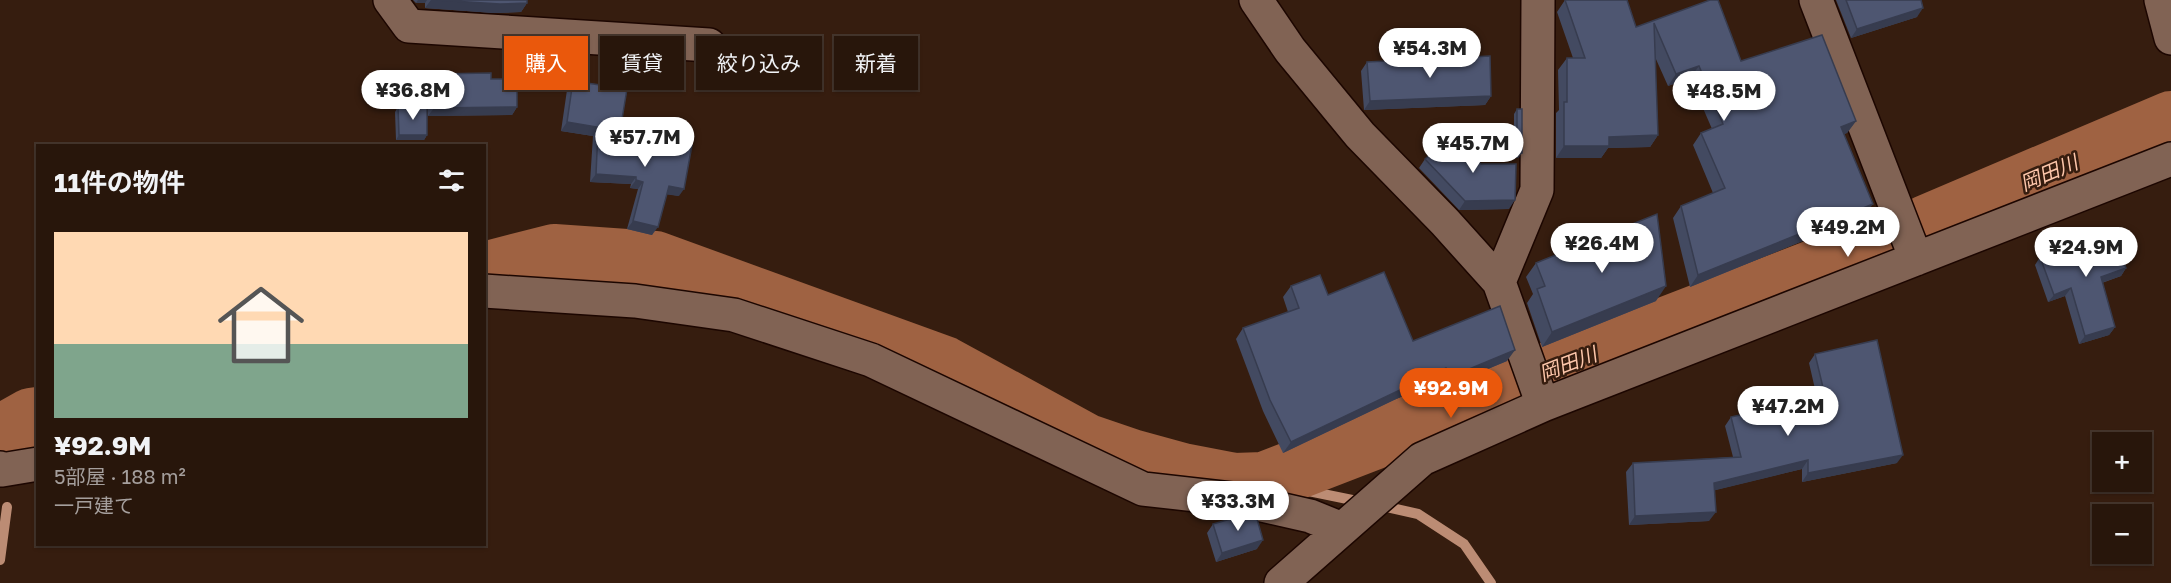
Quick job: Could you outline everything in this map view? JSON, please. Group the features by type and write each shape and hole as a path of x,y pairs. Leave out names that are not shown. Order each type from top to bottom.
{"street":[{"path":"390,0 409,26 696,44"},
{"path":"1256,0 1290,50 1360,135 1445,222 1499,282 1537,388"},
{"path":"1499,282 1537,190 1538,0"},
{"path":"1816,0 1916,259"},
{"path":"2161,0 2171,38"},
{"path":"1281,583 1422,459 1537,388 1916,259 2171,159"},
{"path":"486,291 635,301 734,315 871,360 1143,489 1240,500 1310,516 1354,519"},
{"path":"1,473 36,464"}],"building":[{"path":"437,0 527,0 527,3 500,4"},
{"path":"1565,0 1627,0 1636,27 1710,0 1718,0 1741,61 1822,35 1856,121 1841,127 1873,204 1698,275 1681,206 1725,188 1701,133 1723,124 1699,66 1676,74 1654,23 1658,135 1609,137 1609,146 1564,146 1567,58 1585,58"},
{"path":"1846,0 1921,0 1923,8 1857,29"},
{"path":"1490,56 1491,96 1370,101 1367,62"},
{"path":"491,73 491,79 504,79 504,90 517,90 517,107 434,108 433,74"},
{"path":"588,83 600,85 600,90 627,90 620,131 567,122 572,90 588,90"},
{"path":"427,106 427,135 399,135 398,107"},
{"path":"1517,109 1522,109 1522,153 1517,153"},
{"path":"598,130 692,145 684,189 669,186 658,227 633,221 643,182 636,180 636,177 596,174"},
{"path":"1452,135 1481,164 1516,164 1515,200 1465,201 1425,159"},
{"path":"1657,214 1666,286 1552,332 1537,289 1545,286 1536,263"},
{"path":"2112,231 2126,268 2101,277 2115,327 2085,336 2071,288 2054,295 2040,257"},
{"path":"1384,272 1413,341 1500,306 1515,350 1450,377 1446,368 1291,442 1270,400 1243,328 1299,308 1291,286 1320,275 1328,295"},
{"path":"1877,340 1903,455 1808,473 1808,460 1714,483 1716,512 1635,516 1633,463 1741,457 1731,417 1762,410 1763,417 1826,400 1815,354"},
{"path":"1255,512 1263,540 1222,553 1213,524"}],"waterway":[{"name":"岡田川","path":"1926,225 2171,121"},
{"path":"486,271 554,254 655,261 944,366 1087,444 1182,473 1234,483 1264,482 1873,247"},
{"path":"0,433 36,417"},
{"path":"1264,482 1362,502"},
{"path":"1378,505 1418,514 1464,544 1491,583"},
{"path":"0,560 7,507"}]}
